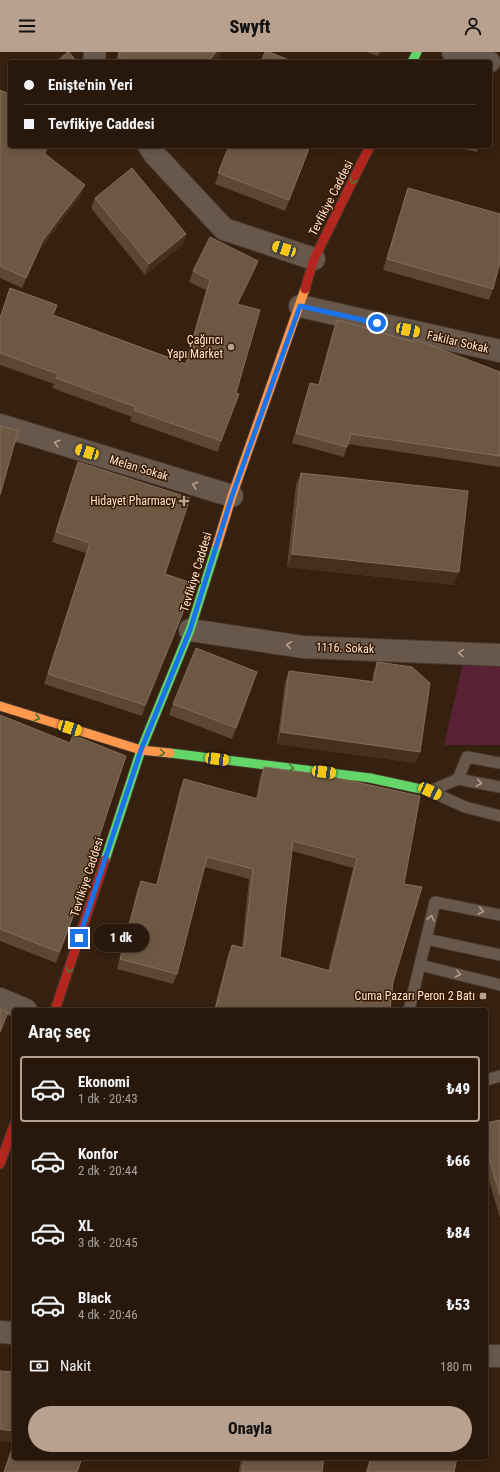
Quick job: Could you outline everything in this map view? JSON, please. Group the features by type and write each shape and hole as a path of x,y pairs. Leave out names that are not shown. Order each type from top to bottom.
{"street":[{"path":"453,52 483,60"},
{"path":"150,148 155,155 224,229 314,259"},
{"name":"Tevfikiye Caddesi","path":"56,1008 141,750 190,630 232,496 300,306 314,259 369,148"},
{"name":"Fakilar Sokak","path":"300,306 500,351"},
{"name":"Melan Sokak","path":"0,425 232,496"},
{"name":"1116. Sokak","path":"190,630 303,647 499,652"},
{"path":"0,706 141,750 370,778 430,791"},
{"path":"0,999 21,1008"},
{"path":"0,1164 12,1131"},
{"path":"0,1332 12,1333"},
{"path":"488,1356 500,1356"}],"lane":[{"path":"458,779 467,756 500,763"},
{"path":"430,791 458,779 500,787"},
{"path":"430,791 465,807 500,816"},
{"path":"409,1008 434,902 500,914"},
{"path":"426,939 500,955"},
{"path":"420,965 500,985"},
{"path":"488,1079 500,1076"}],"shaded area":[{"path":"463,663 500,663 500,745 444,745"}],"building":[{"path":"69,52 75,60 58,60"},
{"path":"120,52 216,52 210,60 123,60 119,57"},
{"path":"265,52 269,52 289,60 262,60"},
{"path":"0,90 8,93 8,148 47,148 44,153 85,185 43,240 26,278 0,266"},
{"path":"228,148 309,148 289,200 218,173"},
{"path":"132,168 186,234 149,264 95,198"},
{"path":"408,188 500,214 500,262 493,289 387,259"},
{"path":"210,237 258,261 237,304 260,310 236,393 239,394 221,441 134,410 136,407 56,378 58,374 0,353 0,318 10,288 57,305 53,315 186,364 210,280 193,271"},
{"path":"337,320 414,342 414,339 500,372 500,456 351,434 347,447 296,433 310,383 319,385"},
{"path":"0,426 18,431 0,495"},
{"path":"78,462 190,498 165,574 192,583 182,615 145,705 48,674 90,543 56,532"},
{"path":"301,473 468,491 459,572 292,554"},
{"path":"196,648 257,672 236,728 173,704"},
{"path":"377,662 412,667 430,683 420,752 281,732 289,671 374,682"},
{"path":"0,715 70,743 73,735 126,756 71,922 59,952 0,929"},
{"path":"264,767 319,774 420,796 404,884 422,887 393,982 390,1008 216,1008 232,945 244,948 253,869 207,857 177,974 120,959 141,881 157,885 184,779 258,799","holes":["293,841 357,858 330,971 280,957"]},
{"path":"0,1009 8,1012 0,1032"},
{"path":"500,1120 500,1195 488,1155 488,1123"},
{"path":"0,1371 12,1372 12,1431 0,1429"},
{"path":"12,1449 12,1460 81,1461 77,1472 4,1472"},
{"path":"244,1460 324,1460 322,1472 242,1472"},
{"path":"370,1460 457,1460 454,1472 367,1472"}],"traffic: fast":[{"path":"413,60 417,52"},
{"path":"105,860 141,750 190,630 217,545"},
{"path":"170,753 370,778 430,791"}],"traffic: slow":[{"path":"217,545 232,496 305,289"},
{"path":"0,706 141,750 170,753"}],"traffic: jam":[{"path":"305,289 314,259 369,148"},
{"path":"56,1008 105,860"},
{"path":"0,1164 12,1131"}],"place":[{"name":"Çağırıcı Yapı Market","path":"231,347"},
{"name":"Hidayet Pharmacy","path":"184,501"},
{"name":"Cuma Pazarı Peron 2 Batı","path":"483,996"}],"route":[{"path":"79,938 141,750 190,630 232,496 300,306 377,323"}]}
